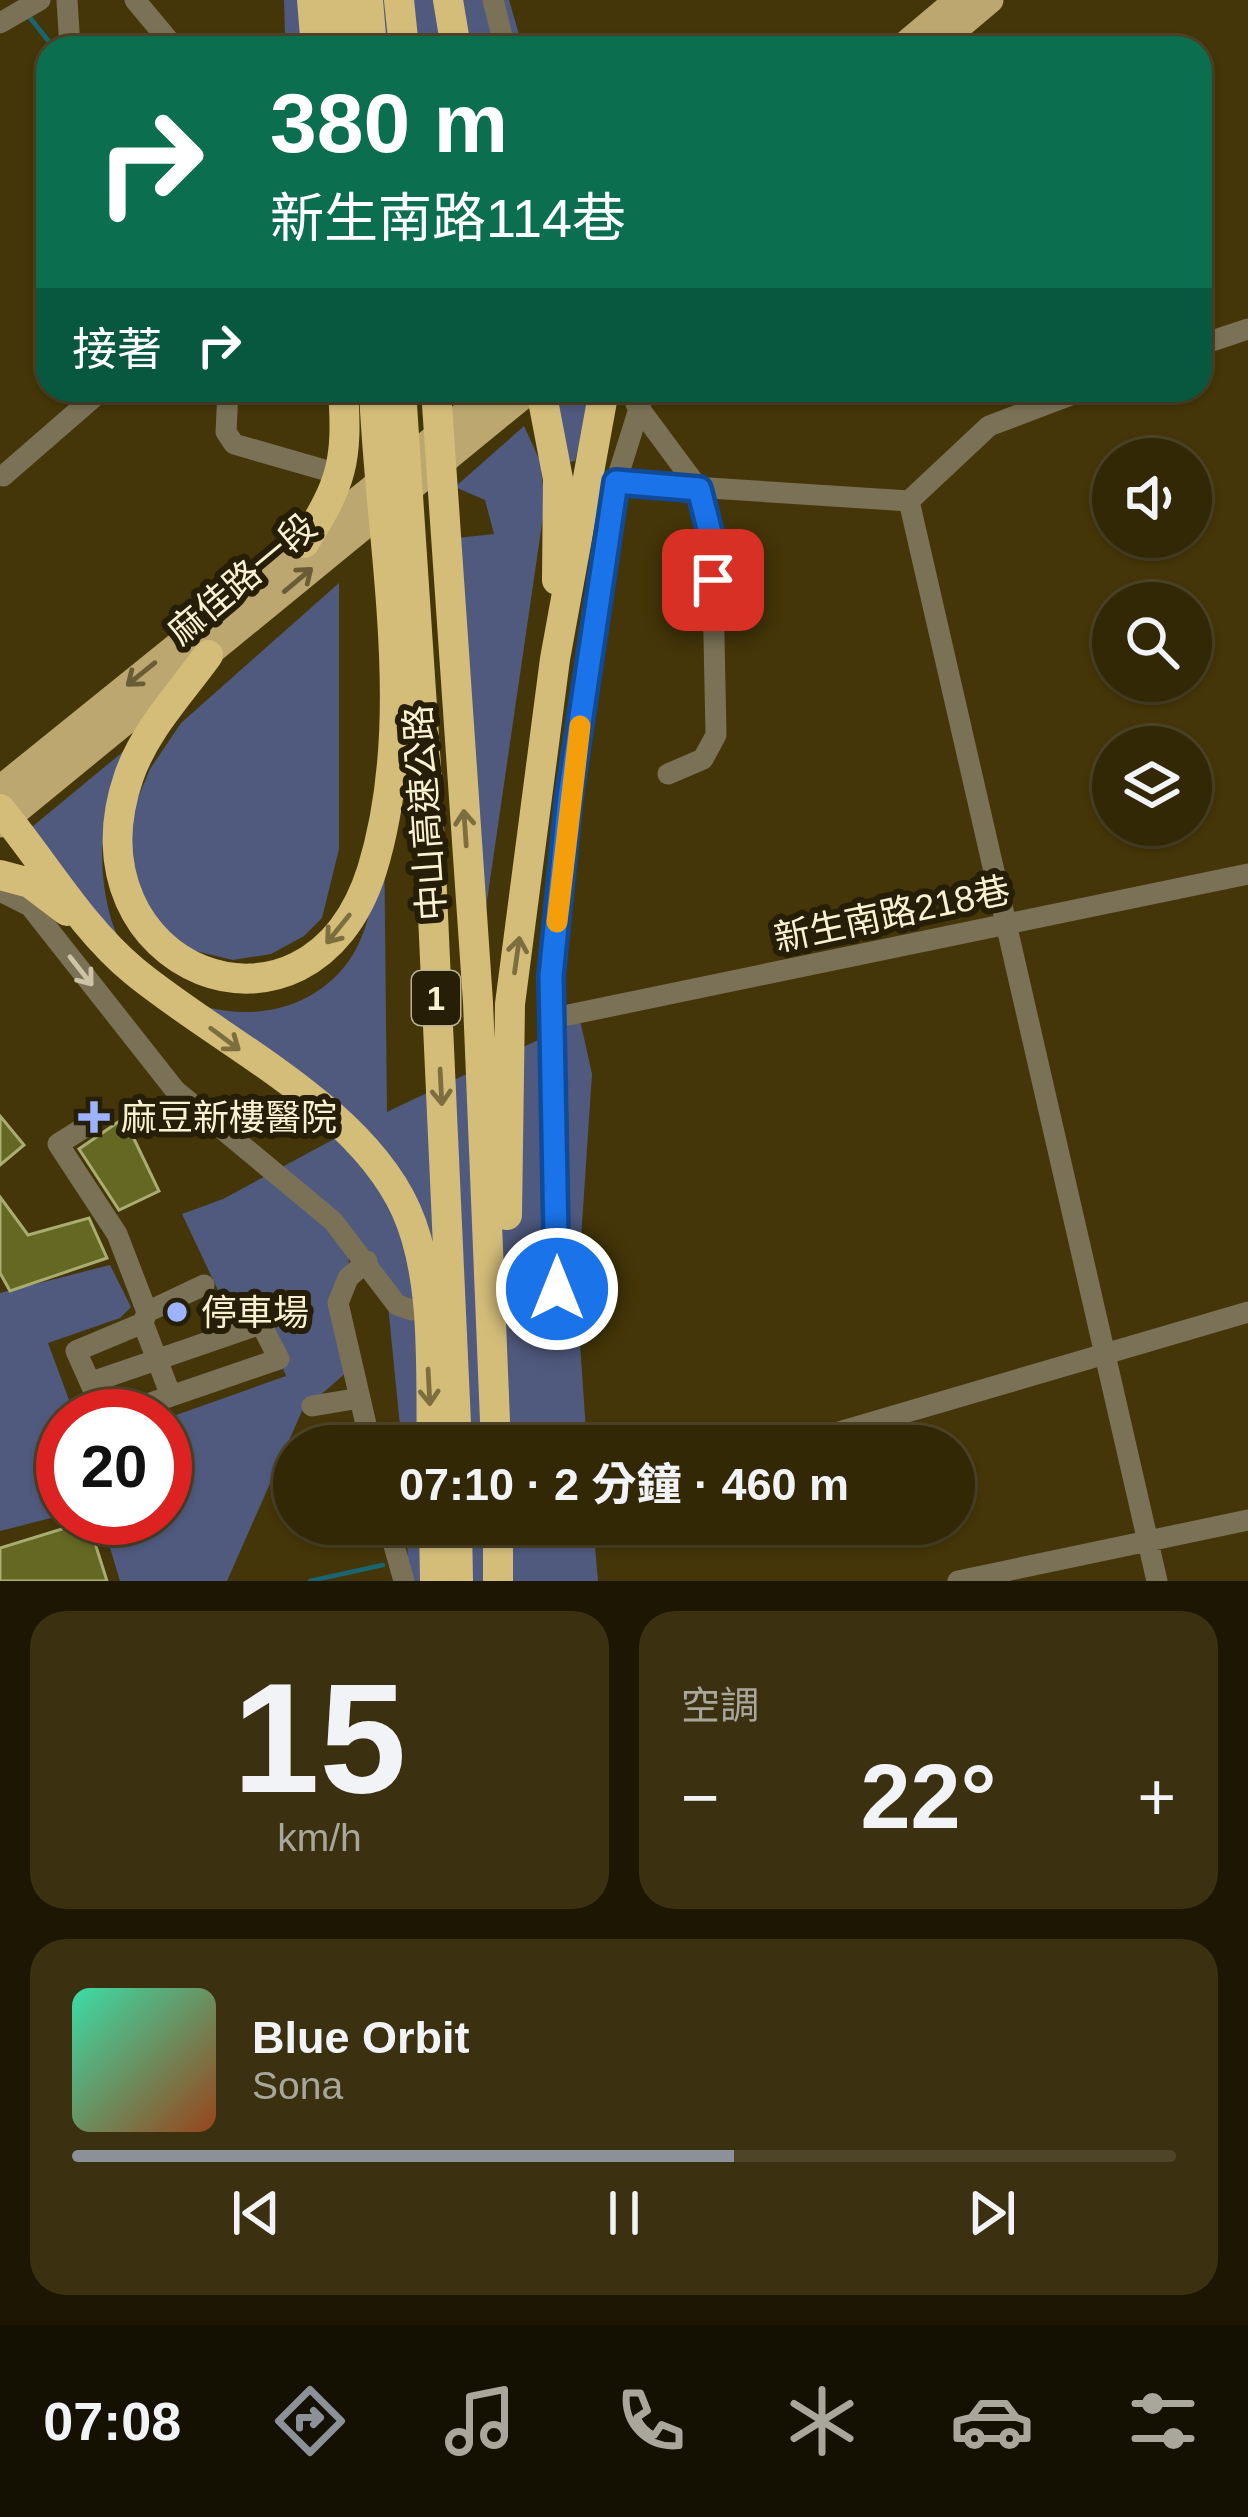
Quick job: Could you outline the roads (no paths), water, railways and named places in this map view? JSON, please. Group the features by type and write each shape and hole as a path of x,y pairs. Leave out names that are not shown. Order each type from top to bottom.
{"highway":[{"path":"312,0 315,36"},
{"path":"338,0 343,36"},
{"path":"368,0 371,36"},
{"path":"399,0 403,36"},
{"path":"448,0 454,36"},
{"path":"304,543 342,475 347,451 344,402"},
{"path":"208,655 144,739 120,810 120,851 142,924 172,957 229,979 266,977 313,957 338,933 371,872 392,744 386,572 388,402"},
{"name":"中山高速公路","path":"389,402 414,550 456,1425"},
{"name":"中山高速公路","path":"437,402 478,1002 496,1425"},
{"path":"543,402 558,479 555,659"},
{"path":"496,1406 508,1288 510,1004 555,659 602,402"},
{"path":"2,810 96,935"},
{"path":"0,874 30,883 132,969 345,1126 384,1171 408,1213 425,1285 431,1425"},
{"path":"434,1545 435,1581"},
{"path":"457,1545 458,1581"},
{"path":"498,1545 498,1581"}],"main road":[{"path":"915,36 956,0"},
{"path":"948,36 990,0"},
{"name":"麻佳路一段","path":"2,810 304,543 479,402"},
{"name":"麻佳路一段","path":"2,810 208,655 515,402"}],"street":[{"path":"0,22 40,0"},
{"path":"67,0 69,36"},
{"path":"135,0 165,36"},
{"path":"493,0 502,36"},
{"path":"1212,341 1248,328"},
{"path":"3,476 89,402"},
{"path":"227,402 226,432 234,444 342,475"},
{"path":"516,1305 546,1301 559,1283 549,1019 569,797 616,482 639,402"},
{"path":"643,402 699,489 712,540 716,735 704,759 668,774"},
{"path":"616,482 909,501 989,427 1053,402"},
{"path":"909,501 1157,1581"},
{"name":"新生南路218巷","path":"549,1019 1248,874"},
{"path":"0,891 30,905 175,1090 333,1221 397,1305 412,1310"},
{"path":"85,1126 58,1144 117,1234 168,1389"},
{"path":"366,1425 338,1303 348,1278 367,1261"},
{"path":"96,1389 76,1351 204,1285"},
{"path":"861,1425 1248,1312"},
{"path":"92,1382 261,1324 279,1359 191,1389"},
{"path":"312,1406 360,1398"},
{"path":"958,1581 1248,1520"},
{"path":"394,1545 404,1581"}],"waterway":[{"path":"27,14 44,36"},
{"path":"310,1581 383,1565"}],"place":[{"name":"麻豆新樓醫院","path":"94,1117"},
{"name":"停車場","path":"177,1312"}]}
